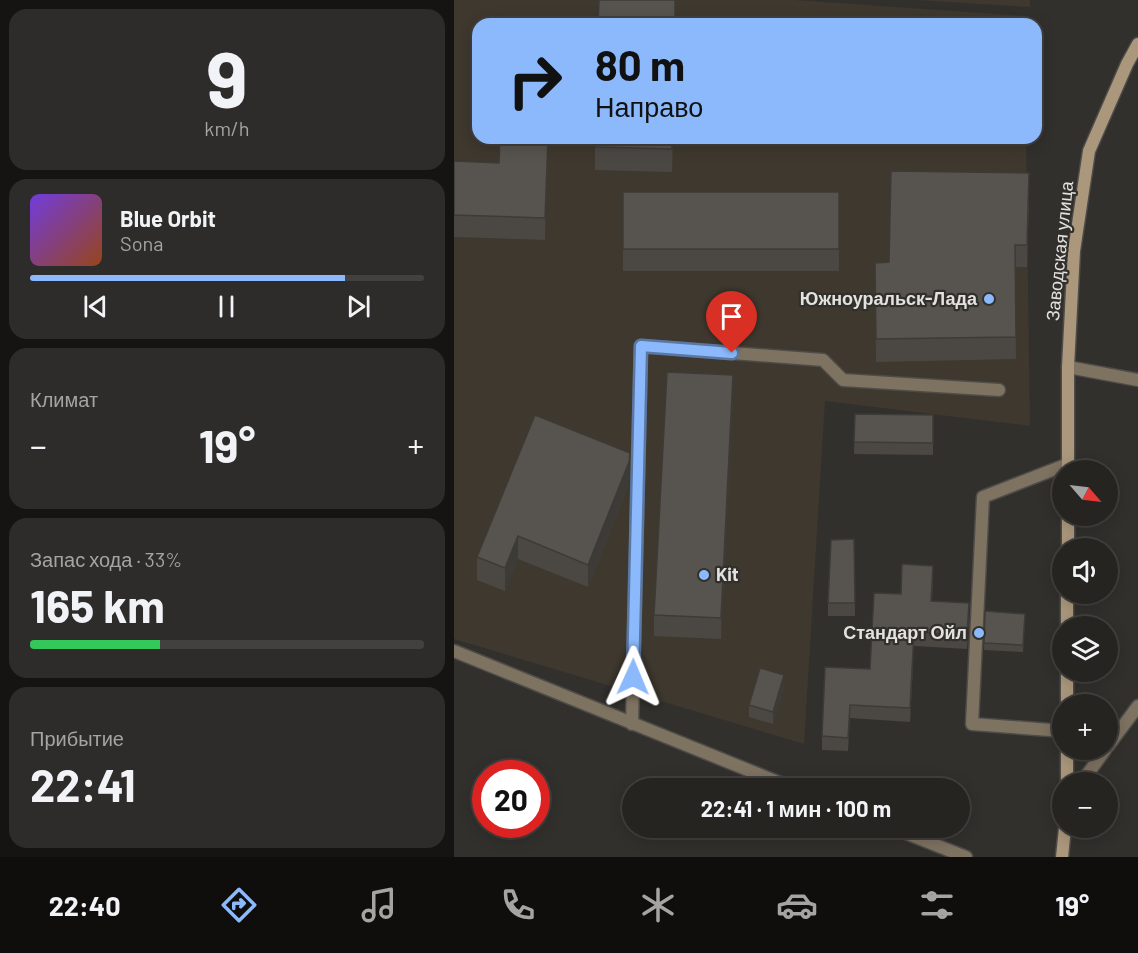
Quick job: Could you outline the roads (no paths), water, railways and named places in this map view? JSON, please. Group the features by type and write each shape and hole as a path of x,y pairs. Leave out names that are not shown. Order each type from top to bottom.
{"street":[{"name":"Заводская улица","path":"1068,460 1068,367 1074,251 1089,151 1127,64 1138,45"},
{"path":"1062,857 1064,838"}],"lane":[{"path":"632,724 641,346 823,360 843,380 999,390"},
{"path":"1068,367 1138,380"},
{"path":"1052,473 983,497 972,724 1052,730"},
{"path":"454,651 767,778"},
{"path":"1118,733 1138,706"},
{"path":"918,838 966,857"}],"place":[{"name":"Южноуральск-Лада","path":"989,299"},
{"name":"Kit","path":"704,575"},
{"name":"Стандарт Ойл","path":"979,633"}]}
